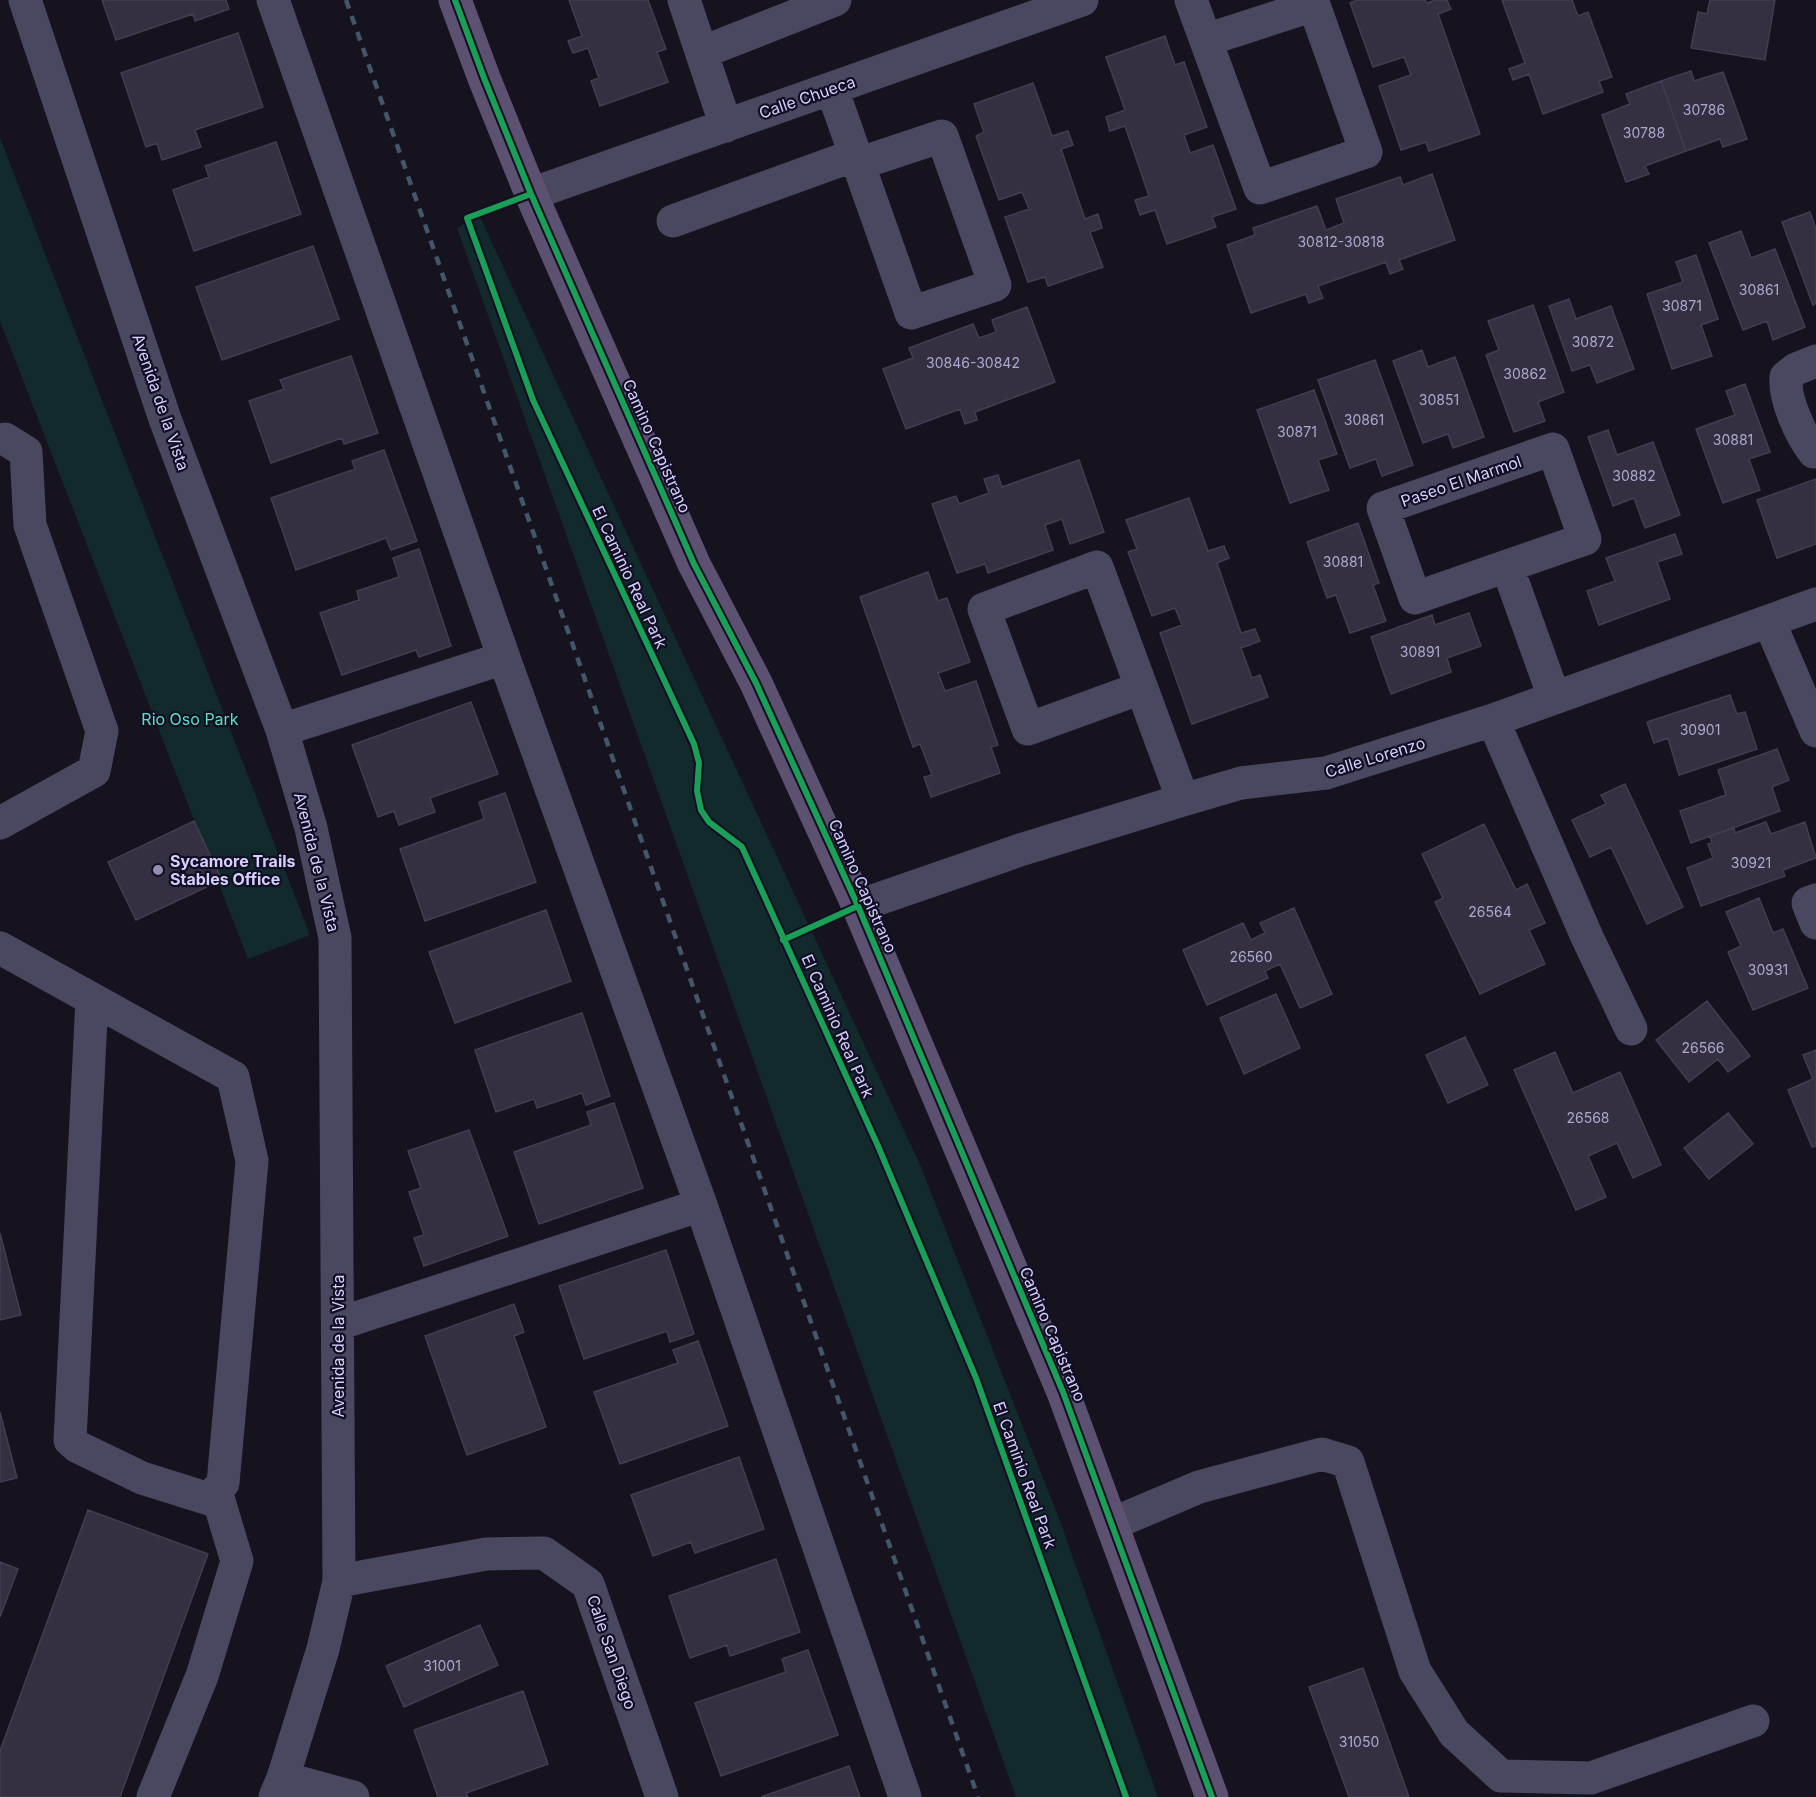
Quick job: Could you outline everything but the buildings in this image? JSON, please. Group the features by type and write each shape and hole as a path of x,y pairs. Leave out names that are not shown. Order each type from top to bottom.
{"main road":[{"name":"Camino Capistrano","path":"455,0 531,194 694,564 756,683 858,906 1063,1392 1212,1797"}],"street":[{"name":"Avenida de la Vista","path":"25,0 165,419 282,730 311,828 335,938 339,1581 323,1649 279,1788"},
{"path":"273,0 504,658 700,1205 905,1797"},
{"path":"684,0 726,126"},
{"path":"703,52 835,0"},
{"name":"Calle Chueca","path":"531,194 1082,0"},
{"path":"1191,0 1260,188 1366,152 1314,5 1206,40"},
{"path":"673,221 856,160 942,135 995,285 911,313 856,160 832,89"},
{"path":"1816,361 1786,376 1785,388 1804,439 1816,452"},
{"path":"0,823 94,771 102,731 30,525 27,452 2,436"},
{"name":"Paseo El Marmol","path":"1553,449 1585,539 1508,566 1415,598 1383,508 1553,449"},
{"path":"1508,566 1554,697"},
{"path":"1141,688 1028,729 984,609 1096,567 1183,800"},
{"name":"Calle Lorenzo","path":"858,906 1020,850 1241,783 1326,773 1492,720 1816,604"},
{"path":"1768,621 1816,731"},
{"path":"282,730 504,658"},
{"path":"1492,720 1582,926 1631,1029"},
{"path":"1816,900 1808,903 1816,923"},
{"path":"0,948 234,1077 252,1161 223,1483 209,1499 142,1478 78,1447 70,1440 92,999"},
{"path":"338,1324 700,1205"},
{"path":"1112,1524 1199,1487 1322,1454 1348,1462 1415,1671 1454,1733 1501,1776 1592,1778 1753,1721"},
{"path":"153,1797 202,1676 237,1560 216,1491"},
{"name":"Calle San Diego","path":"339,1581 486,1554 544,1552 588,1584 662,1797"},
{"path":"279,1788 353,1797"}],"green space":[{"name":"Rio Oso Park","path":"0,138 310,935 248,959 0,321"},
{"path":"479,215 921,1167 1061,1524 1158,1797 1016,1797 457,228"}],"railway":[{"path":"346,0 978,1797"}],"cycle path":[{"path":"455,0 531,194 694,564 756,683 858,906 1063,1392 1212,1797"},
{"name":"El Caminio Real Park","path":"531,194 467,218 533,400 694,744 699,763 697,791 701,810 709,822 742,847 878,1146 976,1378 1126,1797"},
{"path":"783,940 858,906"}],"place":[{"name":"Sycamore Trails Stables Office","path":"158,870"}]}
